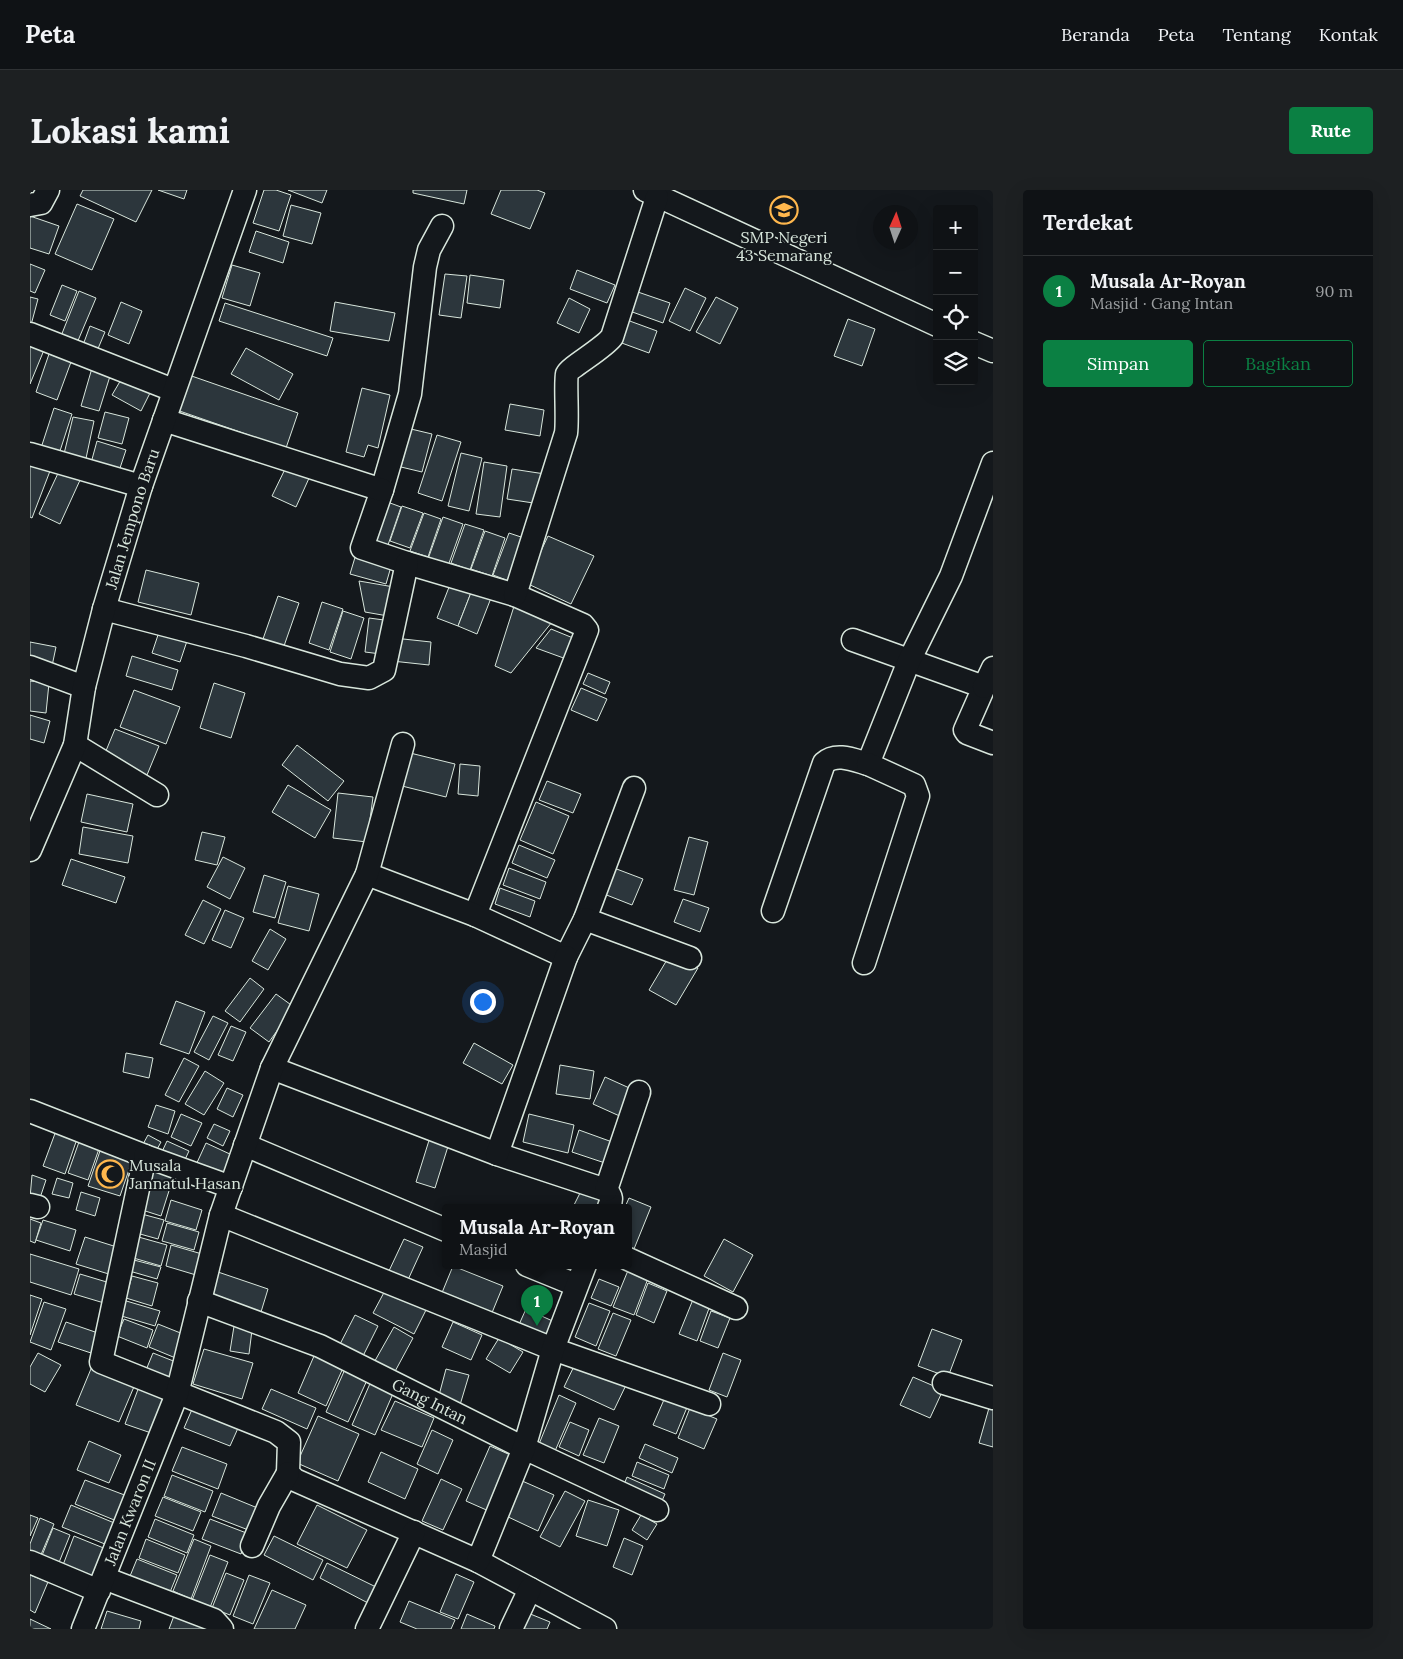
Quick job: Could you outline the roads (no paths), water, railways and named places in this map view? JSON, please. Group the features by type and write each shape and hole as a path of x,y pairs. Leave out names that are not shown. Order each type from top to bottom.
{"street":[{"path":"30,206 40,203 48,190"},
{"name":"Jalan Jempono Baru","path":"33,837 75,745 84,687 104,609 141,486 173,390 245,190"},
{"path":"515,595 566,433 568,406 567,376 570,370 598,352 612,337 651,194 933,324"},
{"path":"442,226 429,250 425,267 410,394 382,490 362,548 515,595 583,625 587,630 475,915"},
{"path":"30,334 173,390"},
{"path":"978,345 993,351"},
{"path":"164,420 382,490"},
{"path":"30,454 141,486"},
{"path":"868,764 909,661 951,576 993,462"},
{"path":"104,609 246,646 340,674 369,678 384,670 407,563"},
{"path":"853,640 909,661 988,678 965,730 967,733 993,743"},
{"path":"30,667 84,687"},
{"name":"Jalan Kwaron II","path":"83,1629 177,1394 221,1215 272,1068 367,874 403,744"},
{"path":"75,745 157,795"},
{"path":"773,911 824,763 828,759 840,757 868,764 914,785 918,796 864,963"},
{"path":"497,1154 566,958 585,919 634,788"},
{"path":"367,874 475,915 566,958"},
{"path":"585,919 690,958"},
{"path":"272,1068 497,1154 608,1199 640,1092"},
{"path":"30,1111 231,1187"},
{"path":"245,1145 442,1228"},
{"path":"145,1156 101,1358 104,1364 285,1437 289,1442 288,1474 269,1506 252,1546"},
{"path":"221,1215 553,1349 709,1404"},
{"path":"632,1262 736,1308"},
{"path":"537,1269 576,1285"},
{"path":"478,1561 524,1448 553,1349 583,1269"},
{"name":"Gang Intan","path":"199,1301 320,1346 524,1448 657,1510"},
{"path":"944,1383 993,1398"},
{"path":"288,1474 308,1487 478,1561 605,1629"},
{"path":"367,1629 414,1532"},
{"path":"30,1562 214,1620 222,1629"},
{"path":"511,1629 530,1589"}],"place":[{"name":"SMP Negeri 43 Semarang","path":"784,210"},
{"name":"Musala Jannatul Hasan","path":"110,1174"},
{"name":"Musala Ar-Royan","path":"537,1326"}]}
